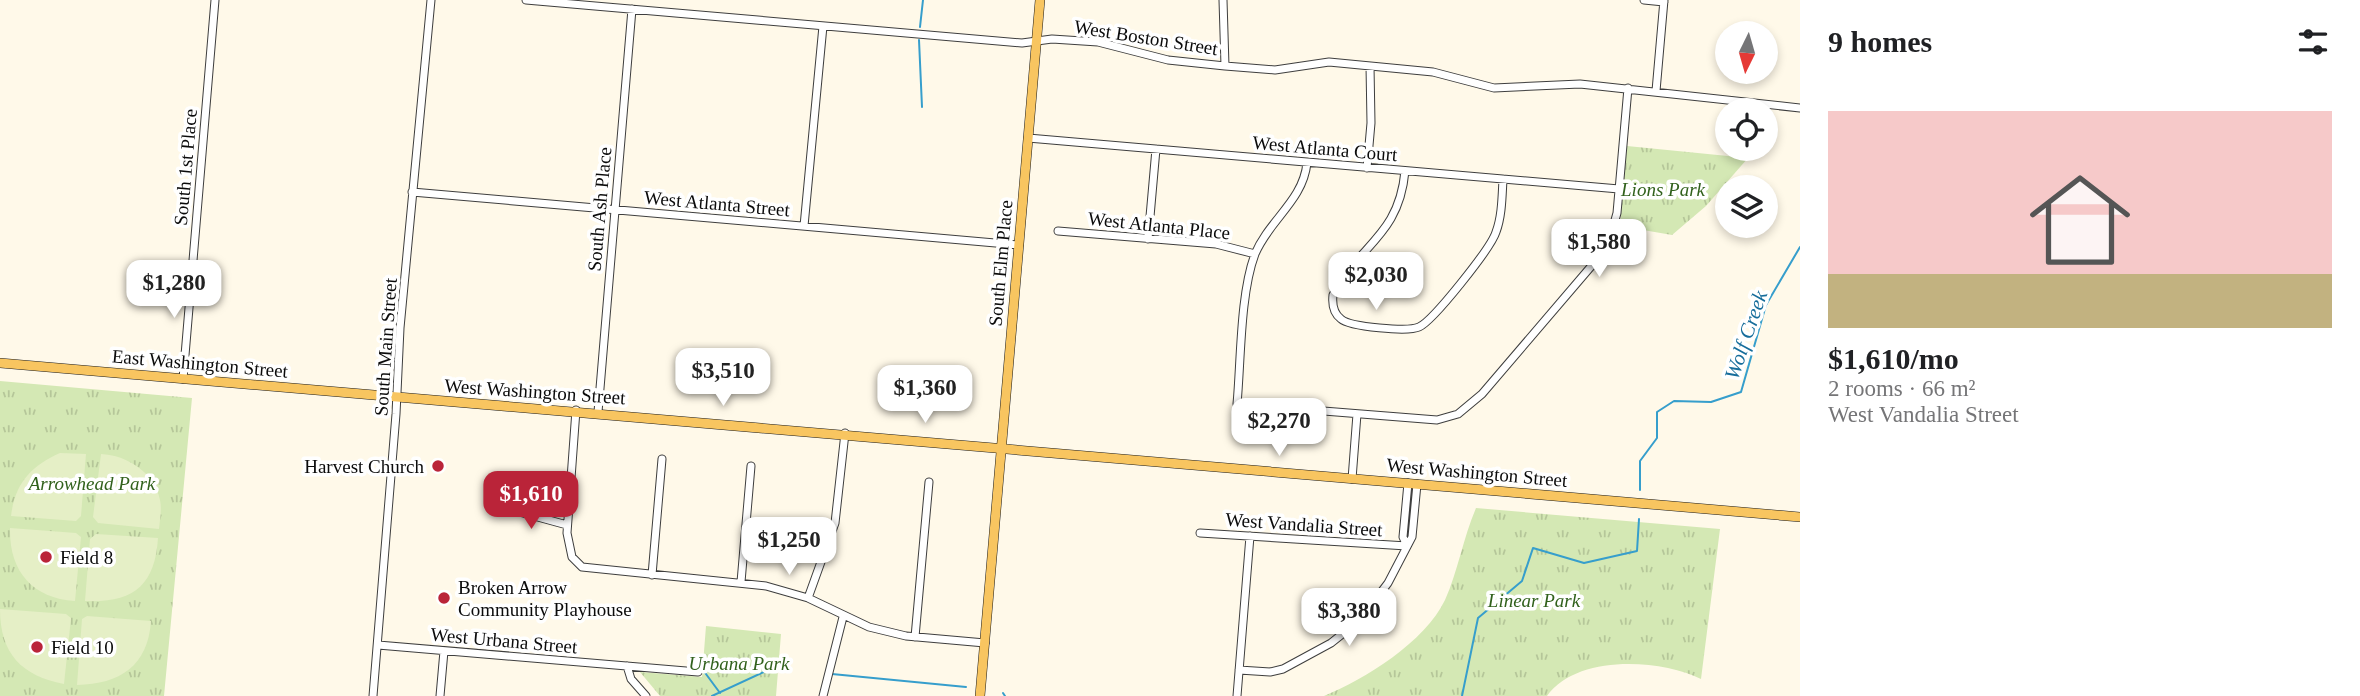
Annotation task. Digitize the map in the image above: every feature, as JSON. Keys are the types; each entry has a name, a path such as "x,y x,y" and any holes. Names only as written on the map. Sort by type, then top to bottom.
{"main road":[{"name":"South Elm Place","path":"980,696 1040,0"},
{"name":"East Washington Street","path":"0,363 397,398"},
{"name":"West Washington Street","path":"397,398 576,410 1800,517"}],"street":[{"name":"South 1st Place","path":"183,379 215,0"},
{"name":"South Main Street","path":"373,696 379,645 400,328 431,0"},
{"name":"West Boston Street","path":"526,0 1022,43 1098,42 1168,60 1225,66 1275,69 1329,62 1433,72 1494,88 1565,83 1800,108"},
{"path":"1223,0 1225,66"},
{"path":"1644,0 1664,1 1656,91"},
{"name":"South Ash Place","path":"598,412 632,9"},
{"path":"804,226 822,26"},
{"path":"1367,168 1371,123 1370,66"},
{"path":"1307,163 1297,196 1264,236 1255,254 1248,281 1237,404 1437,420 1458,414 1482,394 1601,253 1614,228 1628,88"},
{"name":"West Atlanta Court","path":"1028,138 1619,189"},
{"path":"1147,239 1156,149"},
{"path":"1405,171 1400,203 1393,218 1336,289 1332,303 1338,317 1350,324 1415,328 1427,322 1490,245 1501,214 1503,179"},
{"name":"West Atlanta Street","path":"412,192 1019,244"},
{"name":"West Atlanta Place","path":"1058,231 1216,244 1255,254"},
{"path":"576,410 566,525 569,550 575,561 588,570 741,582 780,589 808,598 843,617 915,637 985,643"},
{"path":"1352,479 1357,414"},
{"path":"808,598 835,523 845,433"},
{"path":"652,575 662,459"},
{"path":"741,582 751,466"},
{"path":"915,637 929,482"},
{"path":"1239,670 1270,672 1283,669 1347,632 1372,606 1400,562 1412,537 1413,484"},
{"path":"505,508 566,525"},
{"name":"West Vandalia Street","path":"1200,533 1406,547"},
{"path":"1237,696 1250,536"},
{"path":"823,696 843,617"},
{"name":"West Urbana Street","path":"379,645 698,672"},
{"path":"440,696 444,651"},
{"path":"627,666 631,679 646,696"}],"green space":[{"name":"Lions Park","path":"1627,146 1715,155 1715,161 1745,161 1733,175 1715,175 1715,196 1672,235 1620,226"},
{"name":"Arrowhead Park","path":"0,381 192,398 164,696 0,696"},
{"path":"60,453 86,454 81,516 76,521 11,516 16,494 26,477"},
{"path":"101,454 130,462 146,474 157,490 161,503 159,529 98,523 93,517"},
{"name":"Linear Park","path":"1476,508 1720,529 1701,679 1664,667 1620,664 1578,673 1561,682 1547,696 1324,696 1357,680 1392,657 1409,644 1436,615 1450,589"},
{"name":"Field 8","path":"10,528 76,533 81,537 75,601 47,594 26,580 14,557"},
{"path":"96,534 158,538 156,555 146,580 128,595 102,601 85,601 90,539"},
{"name":"Field 10","path":"0,609 66,614 71,618 64,684 36,675 16,660 4,639"},
{"path":"87,616 151,621 149,637 138,661 129,670 106,681 77,685 82,619"},
{"name":"Urbana Park","path":"706,626 781,634 776,696 660,696 640,672 702,677"}],"waterway":[{"path":"920,27 923,0"},
{"path":"919,40 922,107"},
{"name":"Wolf Creek","path":"1640,490 1640,461 1657,438 1657,412 1674,401 1711,402 1741,392 1766,305 1800,247"},
{"name":"Wolf Creek","path":"1462,696 1478,618 1522,581 1533,548 1584,563 1637,551 1639,519"},
{"path":"712,696 779,665"},
{"path":"699,672 703,670 720,693"},
{"path":"832,674 966,687"}],"place":[{"name":"Harvest Church","path":"438,466"},
{"name":"Field 8","path":"46,557"},
{"name":"Broken Arrow Community Playhouse","path":"444,598"},
{"name":"Field 10","path":"37,647"}]}
